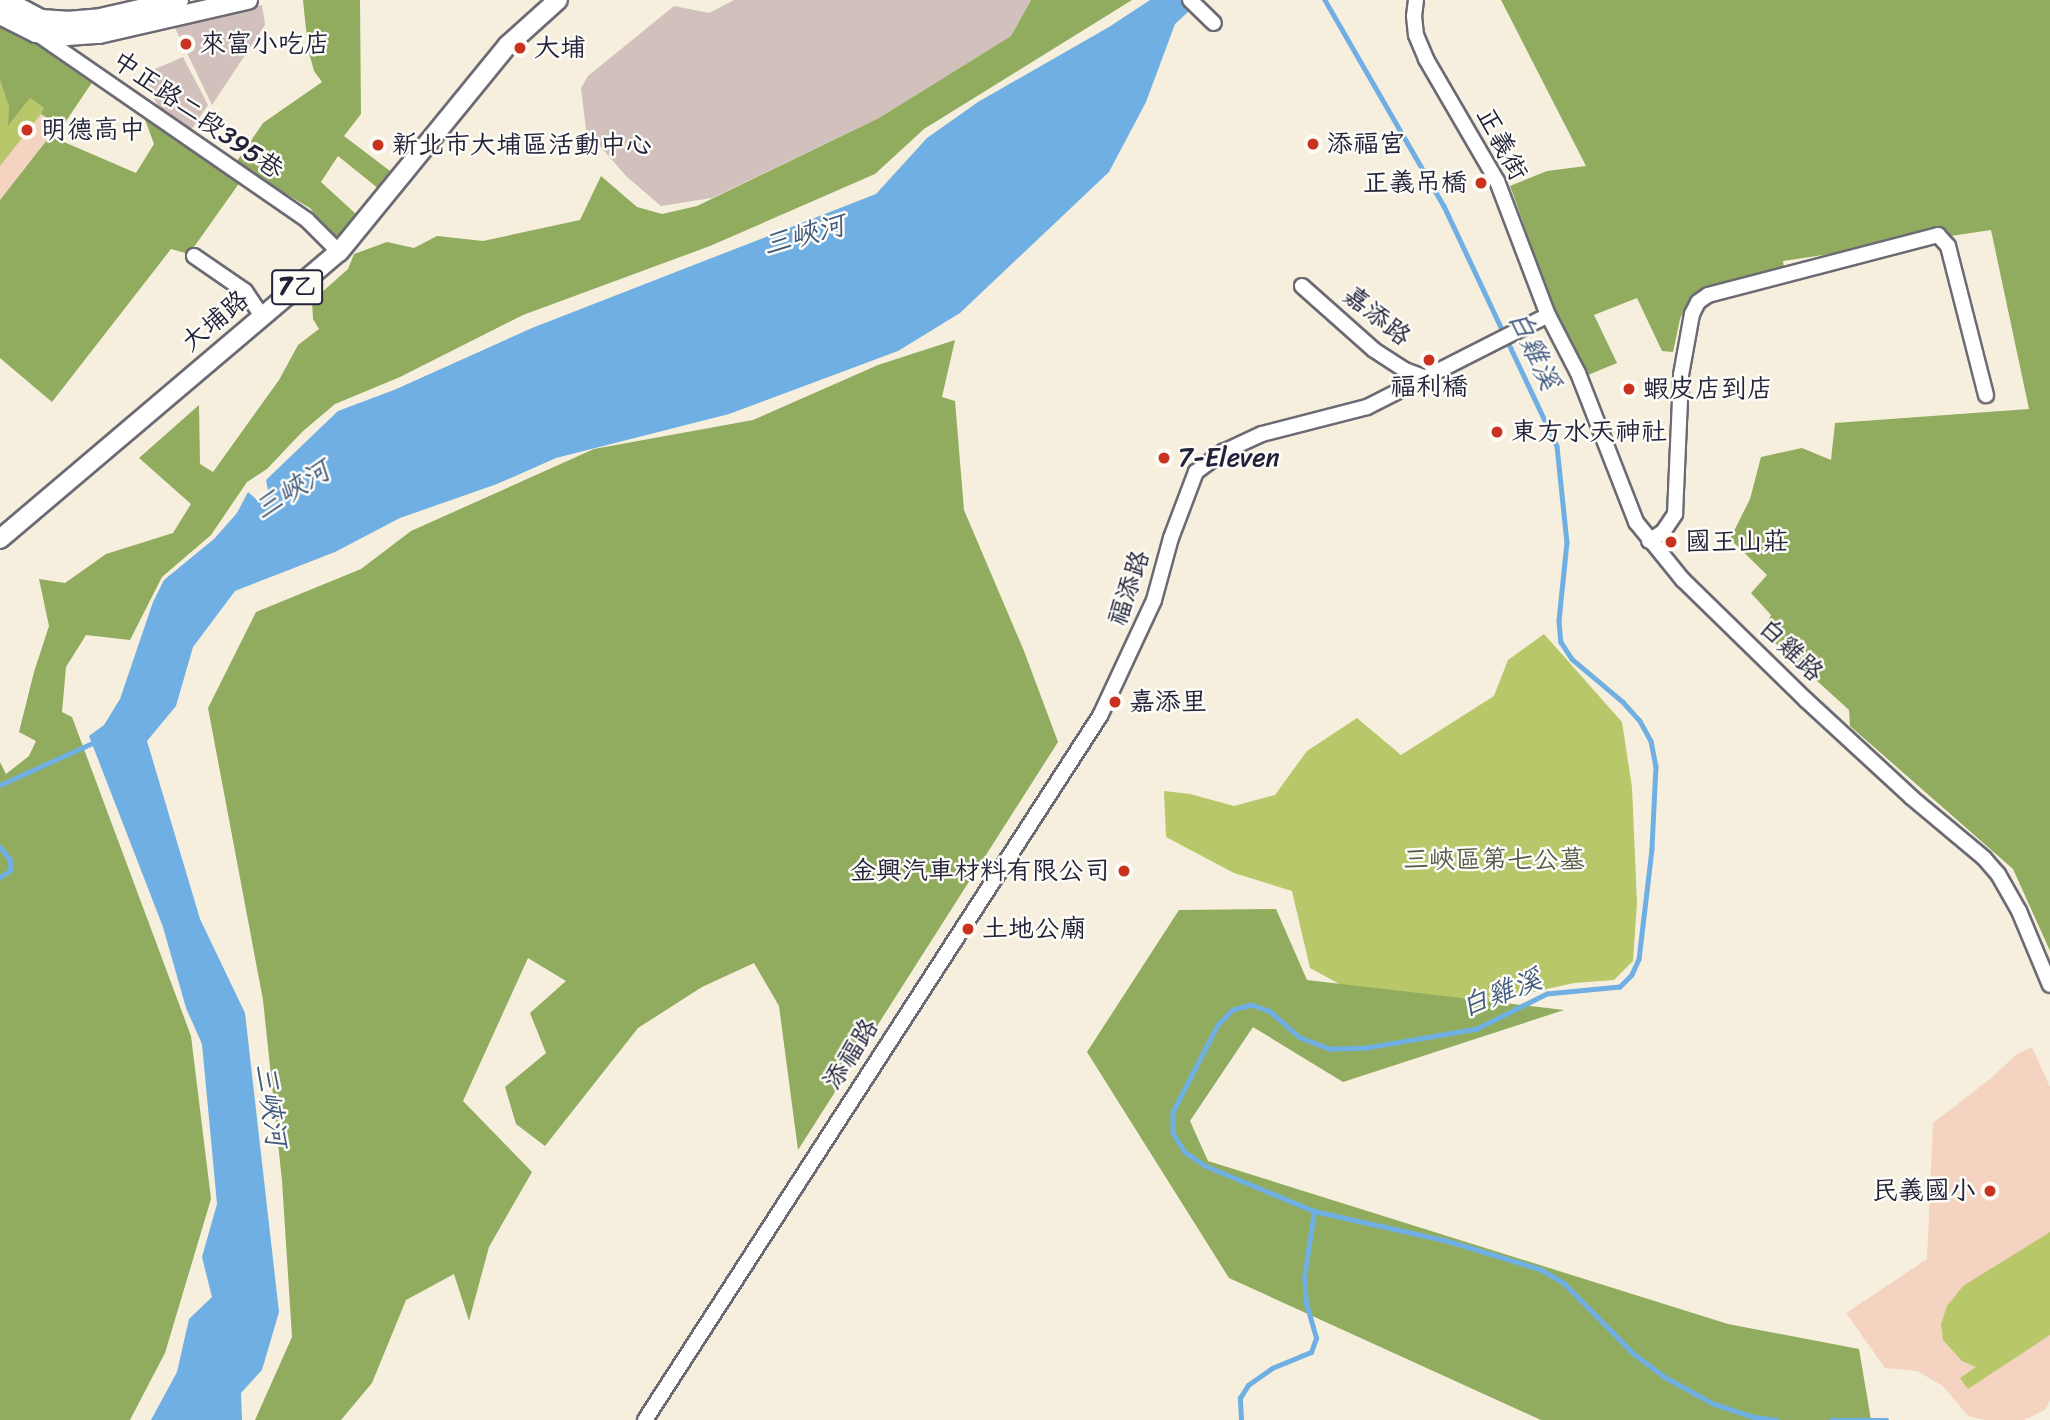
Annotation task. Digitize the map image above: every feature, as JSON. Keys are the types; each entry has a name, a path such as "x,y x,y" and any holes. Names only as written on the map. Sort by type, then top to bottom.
{"main road":[{"path":"5,0 39,26 100,18 178,0"},
{"path":"0,15 67,36 99,34 248,0"},
{"name":"大埔路","path":"0,539 338,252 508,45 558,0"}],"street":[{"path":"1190,0 1214,23"},
{"name":"正義街","path":"1416,0 1413,16 1416,35 1426,59 1496,181 1548,314"},
{"name":"中正路二段395巷","path":"39,26 307,220 338,252"},
{"path":"1648,541 1663,532 1675,514 1681,375 1687,332 1698,302 1708,295 1938,235 1948,246 1986,395"},
{"path":"194,256 245,292 262,316"},
{"name":"嘉添路","path":"1301,286 1374,350 1405,370 1426,377"},
{"path":"1426,377 1548,314"},
{"name":"白雞路","path":"1548,314 1591,405 1627,505 1648,541 1683,580 1806,700 1911,797 1984,858 1998,874 2019,911 2050,985"},
{"name":"福添路","path":"1100,716 1154,600 1171,538 1196,472 1223,452 1262,434 1367,407 1426,377"},
{"name":"添福路","path":"645,1420 1100,716"}],"shaded area":[{"path":"734,0 1031,0 1011,36 879,118 712,198 661,206 626,176 586,130 581,88 588,76 674,6 709,13"},
{"path":"262,5 265,25 212,105 175,28"},
{"name":"明德高中","path":"0,55 71,108 0,200"},
{"path":"183,57 208,105 189,133 163,115 141,75"},
{"name":"民義國小","path":"2032,1047 2050,1087 2050,1400 2045,1410 2024,1420 1985,1420 1968,1416 1943,1386 1917,1371 1885,1368 1846,1313 1927,1259 1933,1123 1990,1079 2017,1054"}],"green space":[{"path":"303,0 360,0 361,114 344,136 394,174 379,189 338,156 321,182 357,215 338,243 310,208 235,164 263,123 322,82 314,71 308,49"},
{"path":"1031,0 1132,0 924,129 875,174 710,246 523,315 400,377 335,404 302,432 267,469 247,482 211,535 162,577 130,640 86,635 66,667 62,712 72,717 191,1036 211,1199 165,1353 130,1420 0,1420 0,762 6,774 29,756 36,741 19,732 49,626 39,579 65,583 106,554 173,533 191,504 139,458 199,405 200,464 213,472 279,380 298,345 319,329 313,319 312,301 348,269 354,254 387,242 414,248 437,236 483,241 580,220 601,176 637,207 662,214 697,206 879,118 1011,36"},
{"path":"1501,0 2050,0 2050,951 2013,869 1850,726 1849,710 1763,632 1771,615 1751,593 1767,575 1730,539 1750,499 1761,457 1802,448 1831,460 1835,423 2029,409 1991,230 1783,261 1784,268 1713,285 1691,295 1680,319 1673,352 1662,351 1637,298 1594,315 1617,363 1588,375 1555,312 1510,186 1547,171 1586,166"},
{"path":"0,24 33,39 93,81 64,124 58,125 41,114 44,108 30,98 8,126 9,107 0,80"},
{"path":"0,80 9,107 9,125 30,98 45,109 0,166"},
{"path":"143,114 240,182 189,254 171,249 52,402 0,358 0,200 50,136 136,173 154,144"},
{"path":"955,340 942,397 955,401 964,510 1024,651 1058,742 798,1150 779,1006 754,963 702,987 638,1028 545,1146 516,1124 505,1087 546,1053 530,1013 566,981 528,958 463,1101 532,1172 489,1247 469,1321 454,1274 406,1300 372,1383 341,1420 255,1420 292,1337 282,1181 263,1000 208,708 256,612 361,569 411,531 594,449 753,420 878,365"},
{"name":"三峽區第七公墓","path":"1544,634 1622,722 1632,787 1637,903 1633,961 1614,980 1574,983 1487,1002 1372,1002 1310,968 1292,891 1234,873 1166,837 1164,791 1190,794 1234,806 1275,795 1307,751 1357,718 1401,755 1494,696 1508,660"},
{"path":"1276,909 1307,980 1564,1010 1343,1082 1253,1027 1190,1121 1208,1161 1728,1324 1859,1349 1871,1420 1541,1420 1229,1278 1087,1052 1179,910"},
{"path":"2050,1232 2050,1335 1968,1389 1960,1378 1976,1367 1962,1361 1943,1340 1941,1324 1947,1306 1963,1286"}],"water":[{"name":"三峽河","path":"1150,0 1201,0 1175,24 1146,102 1109,172 960,313 898,351 729,414 556,458 497,484 400,518 335,552 235,591 193,647 176,706 147,741 200,919 245,1013 279,1312 262,1370 241,1393 242,1420 151,1420 177,1372 189,1319 212,1297 202,1257 217,1204 202,1044 186,1008 163,927 89,736 104,725 120,699 153,602 164,580 214,539 237,513 248,492 257,500 266,499 269,495 266,480 338,411 394,390 532,328 876,194 927,138 978,102 1109,27"}],"waterway":[{"name":"白雞溪","path":"1325,0 1444,206 1557,446 1567,542 1559,621 1561,642 1572,659 1623,702 1640,721 1651,741 1656,766 1652,849 1639,959 1632,975 1620,987 1547,994 1477,1029 1367,1048 1329,1049 1300,1038 1270,1012 1252,1005 1233,1010 1218,1025 1173,1112 1173,1133 1185,1152 1206,1166 1314,1211 1448,1241 1540,1269 1564,1283 1633,1353 1663,1376 1714,1404 1754,1417 1777,1420"},
{"path":"0,785 95,742"},
{"path":"0,847 10,859 11,870 0,878"},
{"path":"1241,1420 1240,1398 1248,1385 1272,1368 1311,1352 1316,1338 1306,1304 1304,1278 1314,1211"},
{"name":"白雞溪","path":"1831,1420 1887,1420"}],"place":[{"name":"來富小吃店","path":"186,44"},
{"name":"大埔","path":"520,48"},
{"name":"明德高中","path":"27,130"},
{"name":"添福宮","path":"1313,144"},
{"name":"新北市大埔區活動中心","path":"378,145"},
{"name":"正義吊橋","path":"1481,183"},
{"name":"福利橋","path":"1429,360"},
{"name":"蝦皮店到店","path":"1629,389"},
{"name":"東方水天神社","path":"1497,432"},
{"name":"7-Eleven","path":"1164,458"},
{"name":"國王山莊","path":"1671,542"},
{"name":"嘉添里","path":"1115,702"},
{"name":"金興汽車材料有限公司","path":"1124,871"},
{"name":"土地公廟","path":"968,929"},
{"name":"民義國小","path":"1990,1191"}]}
